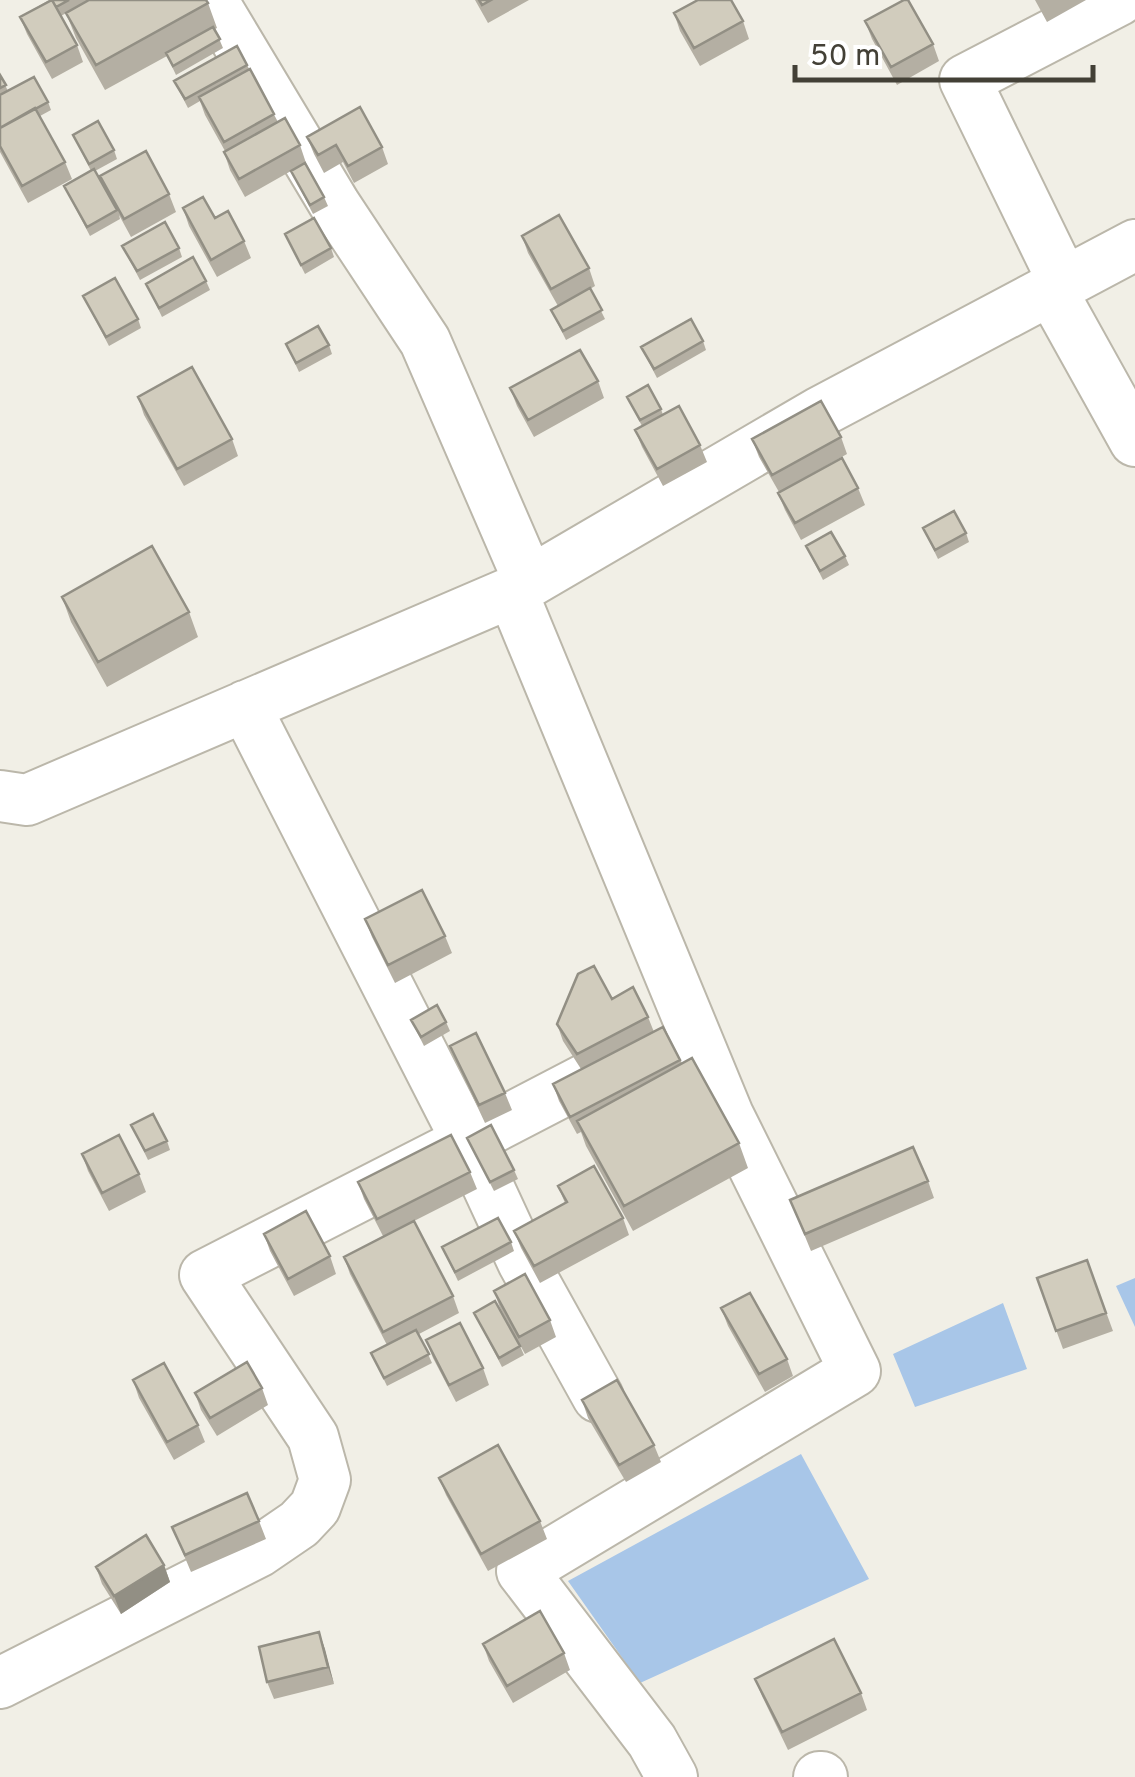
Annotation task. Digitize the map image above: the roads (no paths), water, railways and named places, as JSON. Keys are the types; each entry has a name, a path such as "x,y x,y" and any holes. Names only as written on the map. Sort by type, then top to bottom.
{"street":[{"path":"212,0 334,205 425,341 728,1116 855,1372 522,1570 652,1741 672,1777"},
{"path":"1119,0 964,80 1057,286 1135,441"},
{"path":"0,796 27,800 520,586 820,412 1135,245"},
{"path":"245,706 467,1142 523,1262 598,1397"},
{"path":"0,1683 258,1552 300,1524 315,1506 325,1480 313,1437 205,1275 691,1025"}],"water":[{"path":"1135,1278 1135,1327 1116,1286"},
{"path":"1003,1303 1027,1369 915,1407 893,1354"},
{"path":"801,1454 869,1579 640,1683 568,1581"}]}
